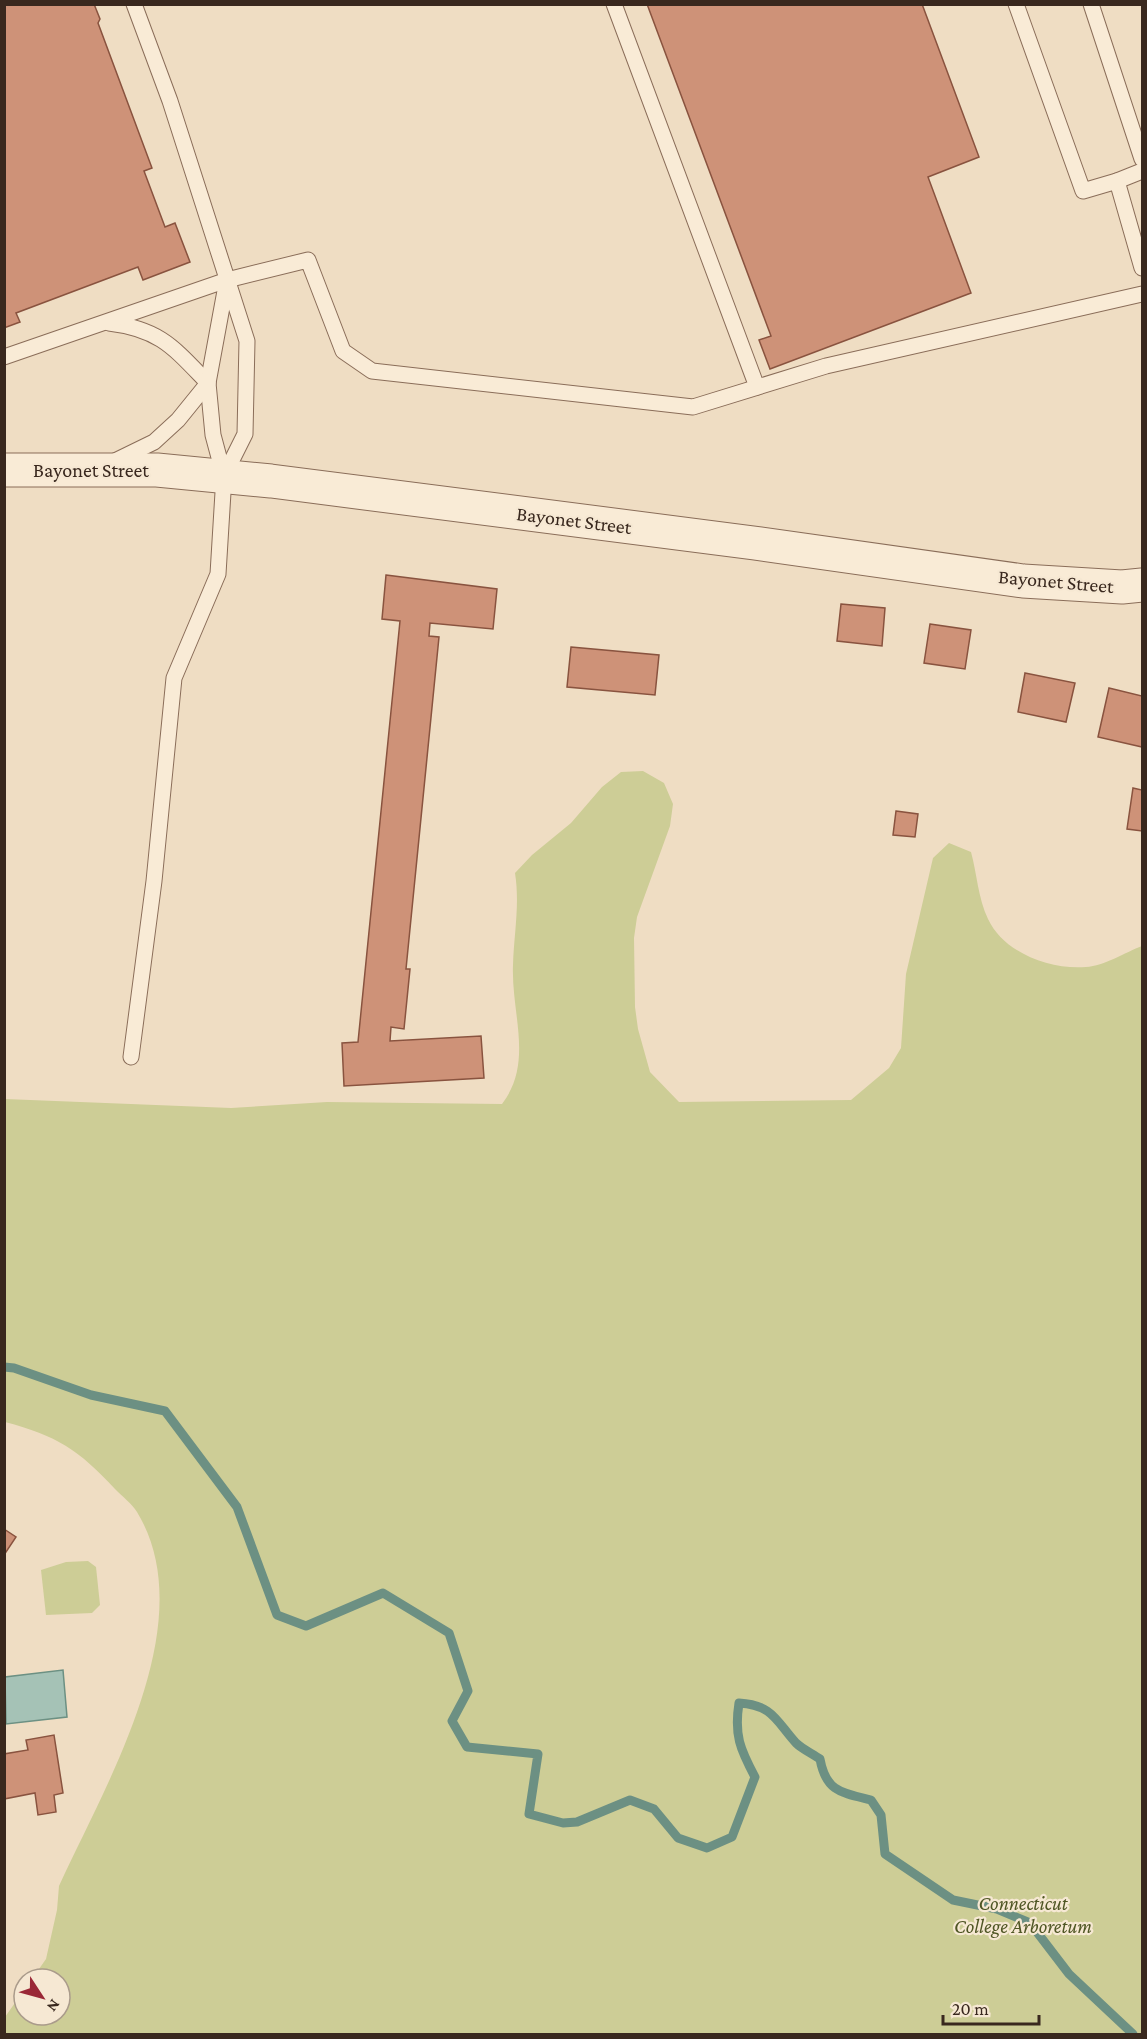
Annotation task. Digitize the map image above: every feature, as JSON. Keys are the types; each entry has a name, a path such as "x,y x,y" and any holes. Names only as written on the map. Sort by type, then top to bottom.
{"street":[{"name":"Bayonet Street","path":"4,470 157,470 224,476 754,543 1023,581 1122,587 1143,585"}],"lane":[{"path":"134,4 170,101 247,341 245,434 224,476"},
{"path":"614,4 757,387"},
{"path":"1016,4 1083,191 1143,171"},
{"path":"1091,4 1143,159"},
{"path":"1117,181 1143,268"},
{"path":"4,357 227,280 308,260 343,351 372,370 693,407 826,366 1143,294"},
{"path":"131,1057 154,881 174,678 218,574 224,476 213,435 208,383 227,280"},
{"path":"103,322 151,332 173,347 208,383"},
{"path":"98,470 154,442 178,420 208,383"}],"green space":[{"name":"Connecticut College Arboretum","path":"643,771 664,783 673,804 670,826 637,917 634,938 635,1007 638,1029 650,1072 679,1102 851,1100 889,1068 901,1048 906,974 933,858 949,843 971,852 982,903 995,931 1017,950 1030,957 1058,966 1086,967 1142,946 1142,2034 5,2034 5,2017 12,2007 12,2027 72,2027 72,1967 40,1967 46,1959 57,1910 59,1886 122,1752 140,1702 154,1652 160,1603 155,1556 137,1512 132,1506 90,1464 66,1446 39,1433 5,1422 5,1099 231,1108 327,1102 502,1104 512,1088 519,1054 513,983 517,908 515,873 532,855 571,823 602,787 621,772"},
{"path":"88,1561 96,1567 100,1605 92,1613 46,1615 41,1570 66,1562"}],"shaded area":[{"path":"63,1670 67,1717 6,1724 5,1677"}],"building":[{"path":"4,4 94,4 100,19 98,23 152,168 144,171 165,227 175,223 190,262 143,280 138,267 16,313 20,322 4,328"},
{"path":"647,4 922,4 979,157 928,177 971,293 770,369 759,340 771,336"},
{"path":"386,575 497,589 493,629 430,623 429,636 439,637 406,969 410,969 404,1029 391,1027 390,1041 481,1036 484,1078 344,1086 342,1043 358,1042 400,621 382,619"},
{"path":"841,604 885,608 882,646 837,641"},
{"path":"930,624 971,630 965,669 924,663"},
{"path":"571,647 659,655 655,695 567,687"},
{"path":"1025,673 1075,683 1066,722 1018,712"},
{"path":"1109,688 1142,696 1142,747 1098,737"},
{"path":"1133,788 1142,790 1142,831 1127,829"},
{"path":"896,811 918,814 915,837 893,835"},
{"path":"4,1529 16,1537 4,1555"},
{"path":"54,1735 63,1793 54,1795 56,1812 38,1815 35,1793 4,1799 4,1754 28,1750 26,1740"}],"waterway":[{"path":"4,1367 14,1368 91,1395 165,1411 237,1507 277,1615 306,1626 383,1593 449,1633 468,1691 452,1721 467,1747 538,1754 529,1814 563,1823 577,1822 630,1800 654,1809 678,1838 707,1848 732,1837 755,1777 739,1742 737,1724 739,1703 759,1707 773,1715 798,1745 820,1759 826,1778 831,1785 844,1793 871,1800 881,1815 885,1854 953,1900 997,1909 1030,1923 1069,1974 1133,2034"}]}
